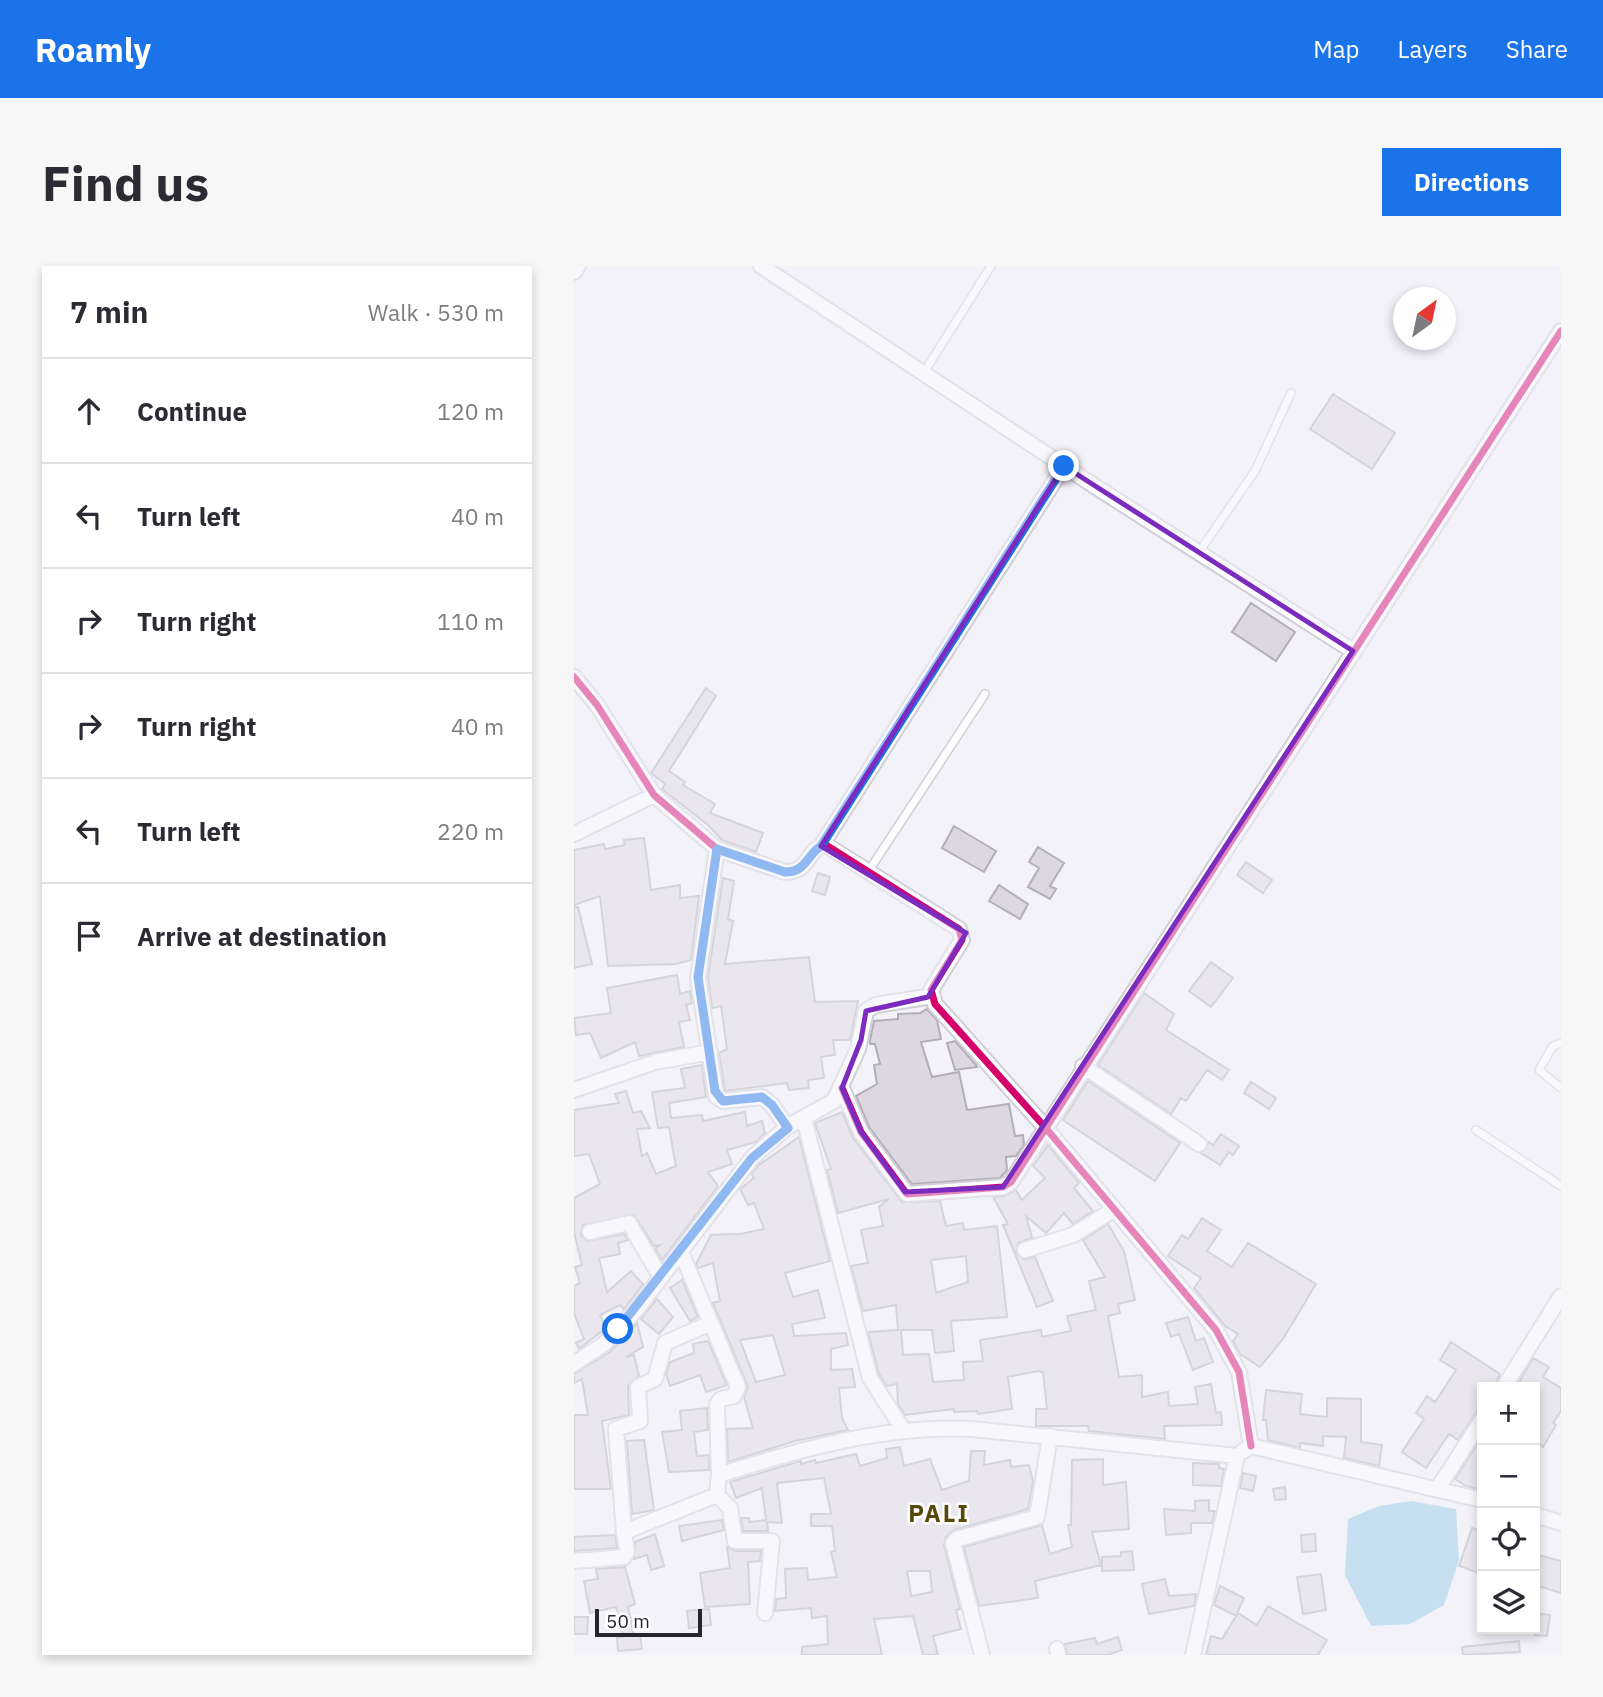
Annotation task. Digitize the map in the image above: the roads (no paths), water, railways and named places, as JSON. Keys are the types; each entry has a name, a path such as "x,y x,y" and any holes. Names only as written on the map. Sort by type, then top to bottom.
{"street":[{"path":"574,272 578,266"},
{"path":"761,266 923,375 1353,651"},
{"path":"842,1088 861,1132 907,1194 1007,1185 1561,331"},
{"path":"574,677 597,705 654,794 717,849 785,872 794,872 805,866 821,846 1064,466"},
{"path":"574,834 654,794"},
{"path":"821,846 831,848 962,932 962,940 936,981 932,996 935,1004 1044,1126 1226,1346 1239,1372 1251,1446"},
{"path":"717,849 698,960 698,977 719,1099 762,1097 772,1105 788,1128"},
{"path":"574,1362 618,1329 661,1278 752,1158 788,1128 834,1101 862,1040 863,1018 870,1007 932,996"},
{"path":"574,1090 655,1062 710,1052"},
{"path":"1083,1066 1199,1144"},
{"path":"804,1119 870,1378 904,1432"},
{"path":"1026,1250 1073,1235 1113,1210"},
{"path":"590,1232 629,1223 661,1278"},
{"path":"681,1252 738,1387 734,1396 721,1399 717,1404 717,1495"},
{"path":"1507,1382 1561,1296"},
{"path":"574,1561 624,1557 627,1552 617,1429 640,1421 638,1387 655,1379 665,1343 711,1323"},
{"path":"574,1349 574,1362"},
{"path":"719,1475 793,1451 935,1427 1237,1456 1251,1446 1477,1499"},
{"path":"1438,1488 1477,1428"},
{"path":"982,1655 953,1543 957,1539 1037,1517 1050,1436"},
{"path":"1193,1655 1237,1456"},
{"path":"625,1532 717,1495"},
{"path":"717,1495 730,1508 735,1541 772,1541 765,1613"},
{"path":"1540,1517 1561,1523"}],"lane":[{"path":"923,375 991,266"},
{"path":"1199,552 1255,471 1291,393"},
{"path":"867,872 985,694"},
{"path":"1561,1043 1553,1045 1539,1070 1561,1088"},
{"path":"1476,1130 1561,1186"}],"water":[{"path":"1411,1501 1456,1509 1459,1560 1444,1605 1410,1624 1371,1626 1345,1575 1348,1519 1379,1506"}],"district":[{"name":"PALI","path":"939,1514"}]}
